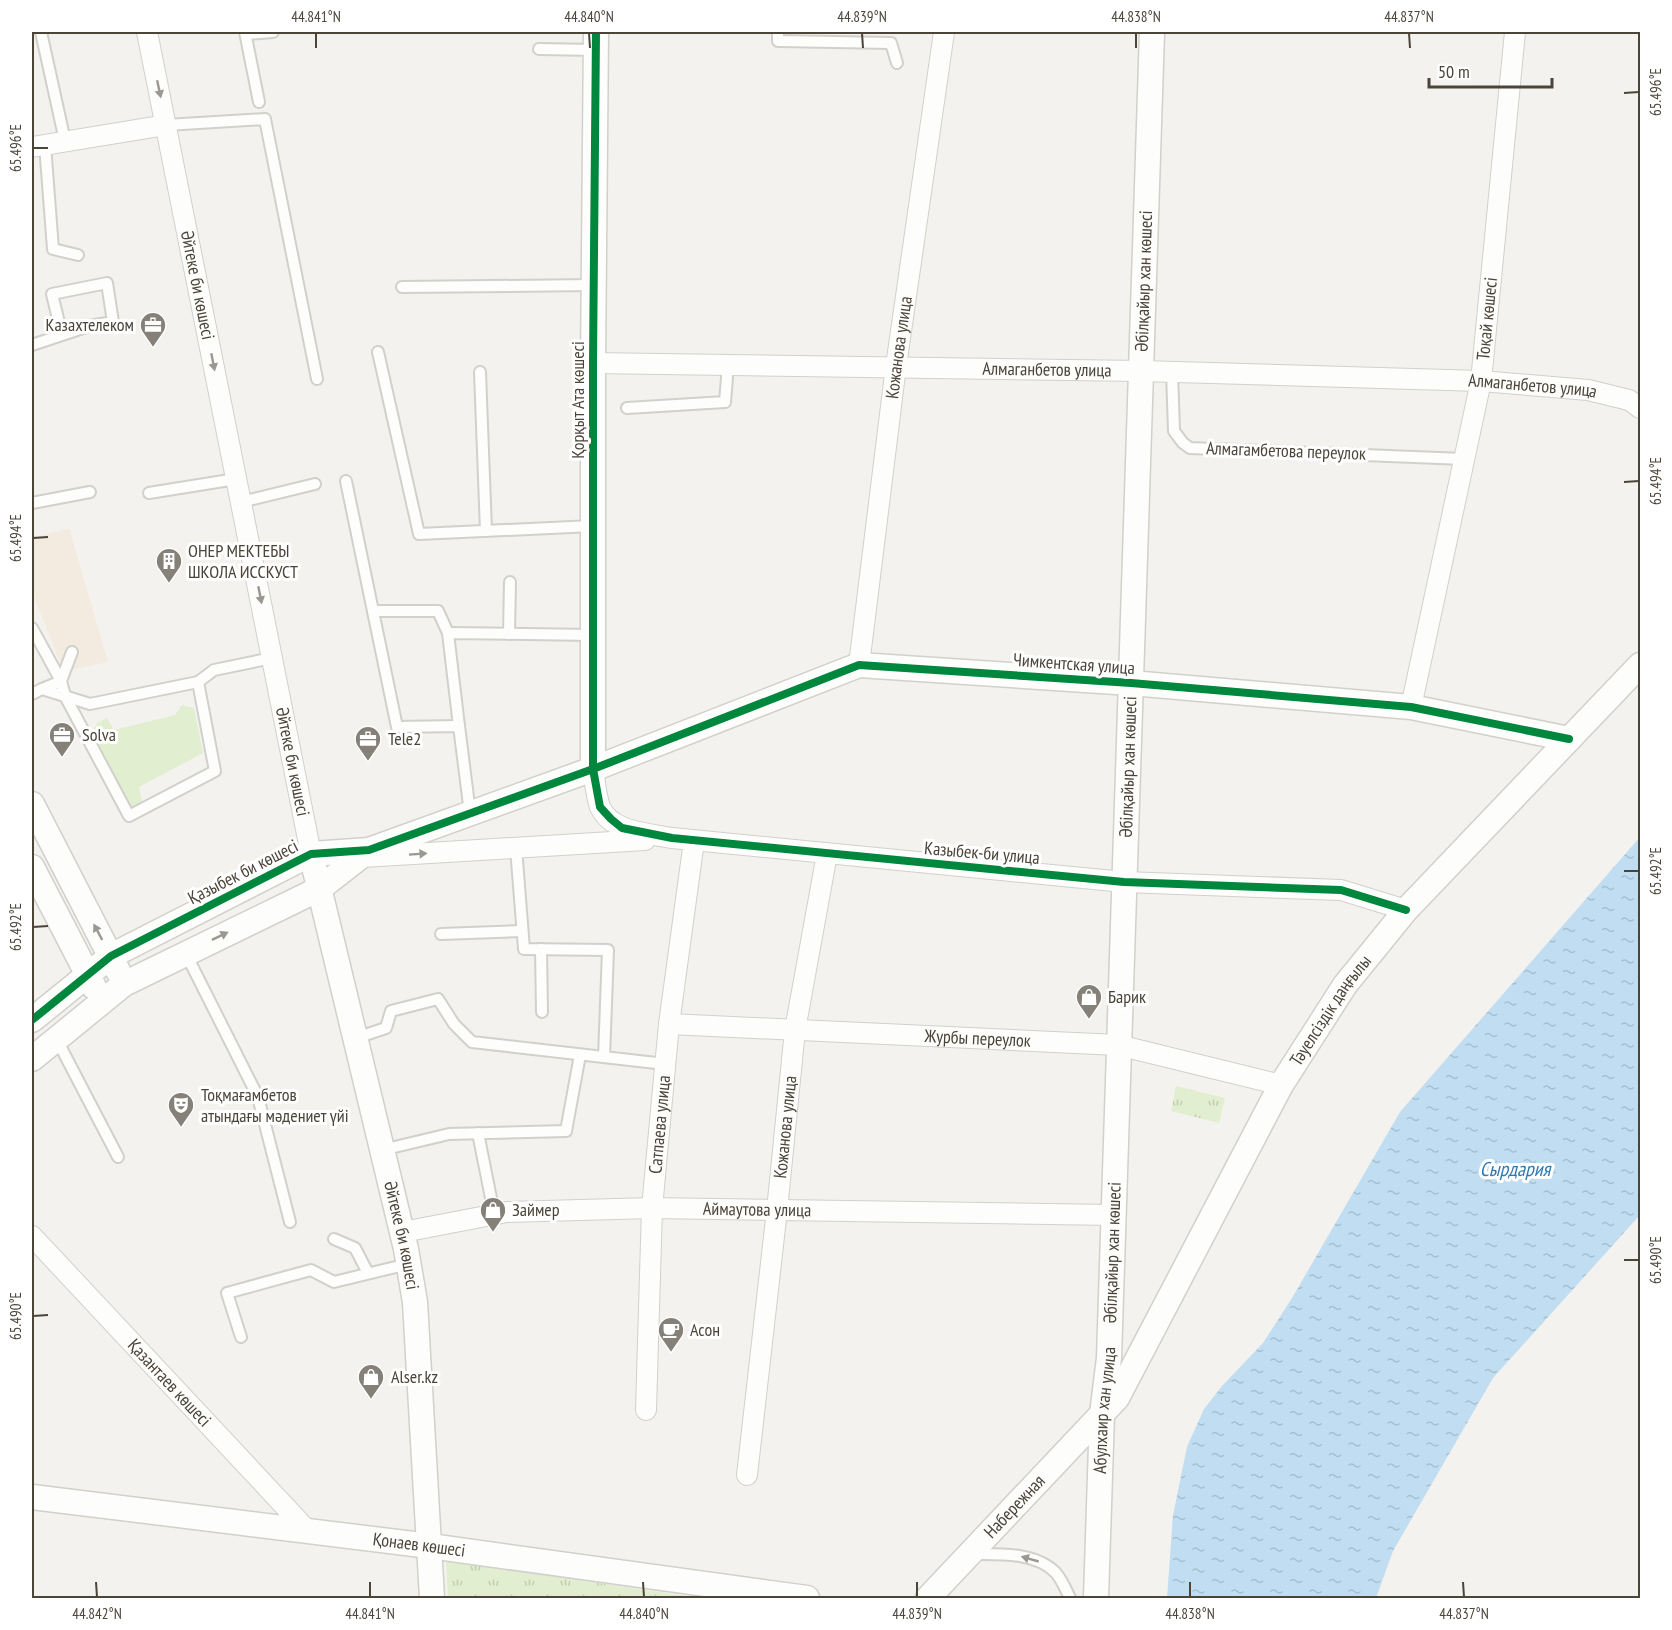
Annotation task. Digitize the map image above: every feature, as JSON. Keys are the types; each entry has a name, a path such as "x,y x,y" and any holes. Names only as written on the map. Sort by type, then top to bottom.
{"street":[{"name":"Әйтеке би көшесі","path":"147,32 311,854 409,1264 415,1302 432,1599"},
{"name":"Кожанова улица","path":"859,666 896,366 944,32"},
{"name":"Әбілқайыр хан көшесі","path":"1109,1358 1152,32"},
{"name":"Тоқай көшесі","path":"1411,707 1480,381 1515,32"},
{"name":"Қорқыт Ата көшесі","path":"593,769 596,41"},
{"path":"38,146 166,125"},
{"name":"Алмаганбетов улица","path":"593,363 896,366 1480,381 1587,390 1629,400 1641,408"},
{"name":"Тәуелсіздік даңғылы","path":"1110,1406 1281,1085 1345,985 1406,910 1641,665"},
{"name":"Чимкентская улица","path":"593,769 859,666 1131,683 1411,707 1569,739"},
{"name":"Қазыбек би көшесі","path":"32,1059 124,984 319,889 364,854 593,769"},
{"name":"Казыбек-би улица","path":"593,769 600,807 611,819 622,828 672,838 1125,882 1341,890 1406,910"},
{"path":"32,804 124,984"},
{"path":"364,854 516,848 672,838"},
{"name":"Сатпаева улица","path":"646,1410 652,1208 669,1024 694,841"},
{"name":"Қазыбек би көшесі","path":"32,1020 87,973 111,956 311,854 364,854"},
{"name":"Кожанова улица","path":"747,1475 795,1030 826,854"},
{"path":"32,867 101,1001"},
{"name":"Журбы переулок","path":"669,1024 1118,1045 1281,1085"},
{"name":"Аймаутова улица","path":"403,1232 507,1212 652,1208 1113,1215"},
{"name":"Қазантаев көшесі","path":"32,1236 307,1530"},
{"name":"Абулхаир хан улица","path":"1109,1358 1113,1599"},
{"name":"Абулхаир хан улица","path":"1096,1599 1110,1406"},
{"name":"Набережная","path":"928,1599 1110,1406"},
{"name":"Қонаев көшесі","path":"32,1497 430,1546 807,1599"}],"lane":[{"path":"41,32 65,141"},
{"path":"259,102 245,33 273,32"},
{"path":"778,32 778,41 891,43 897,63"},
{"path":"539,49 596,41"},
{"path":"166,125 265,119 317,379"},
{"path":"38,146 53,249 78,255"},
{"path":"32,345 62,335 89,326 113,322 107,283 52,294 62,335"},
{"path":"402,287 594,285"},
{"path":"378,352 419,534 593,526"},
{"path":"627,408 725,402 728,365"},
{"path":"480,372 486,531"},
{"name":"Алмагамбетова переулок","path":"1172,372 1174,431 1183,443 1190,447 1464,459"},
{"path":"149,493 237,479"},
{"path":"346,481 398,727 459,726"},
{"path":"241,502 315,484"},
{"path":"32,503 90,492"},
{"path":"509,634 510,582"},
{"path":"373,611 438,610 448,633 470,813"},
{"path":"32,628 61,681 65,696 129,816 215,771 198,682"},
{"path":"448,633 593,634"},
{"path":"37,692 61,681 72,652"},
{"path":"37,692 65,696 90,704 198,682 214,670 272,658"},
{"path":"516,848 524,949 608,950 604,1057"},
{"path":"441,934 522,931"},
{"path":"541,949 542,1012"},
{"path":"186,954 258,1097 290,1222"},
{"path":"355,1038 386,1028 391,1011 438,999 453,1024 472,1042 665,1064"},
{"path":"56,1038 118,1157"},
{"path":"382,1150 449,1134 566,1131 580,1055"},
{"path":"478,1134 491,1198"},
{"path":"334,1239 355,1248 368,1274"},
{"path":"241,1337 227,1293 311,1270 334,1282 409,1264"},
{"path":"970,1554 1018,1556 1040,1562 1055,1573 1070,1599"}],"shaded area":[{"path":"69,528 108,662 71,670 60,662 32,592 32,538"}],"green space":[{"path":"182,705 194,708 203,753 139,787 142,801 131,807 91,734 97,723 107,718 114,730 175,715"},
{"path":"1176,1086 1225,1098 1219,1123 1171,1111"},
{"path":"446,1561 701,1598 448,1598"}],"water":[{"name":"Сырдария","path":"1640,837 1640,1215 1493,1378 1393,1551 1376,1598 1167,1598 1173,1515 1187,1447 1204,1409 1222,1386 1263,1343 1292,1298 1400,1112"}],"cycle path":[{"path":"596,32 593,769 600,807 611,819 622,828 672,838 1124,882 1341,890 1406,910"},
{"path":"32,1020 111,956 311,854 369,850 593,769 859,665 1131,683 1411,707 1569,739"}],"place":[{"name":"Казахтелеком","path":"153,348"},
{"name":"ОНЕР МЕКТЕБЫ ШКОЛА ИССКУСТ","path":"169,584"},
{"name":"Solva","path":"62,758"},
{"name":"Tele2","path":"368,762"},
{"name":"Барик","path":"1089,1020"},
{"name":"Тоқмағамбетов атындағы мәдениет үйі","path":"181,1128"},
{"name":"Займер","path":"493,1233"},
{"name":"Асон","path":"671,1353"},
{"name":"Alser.kz","path":"371,1400"}]}
